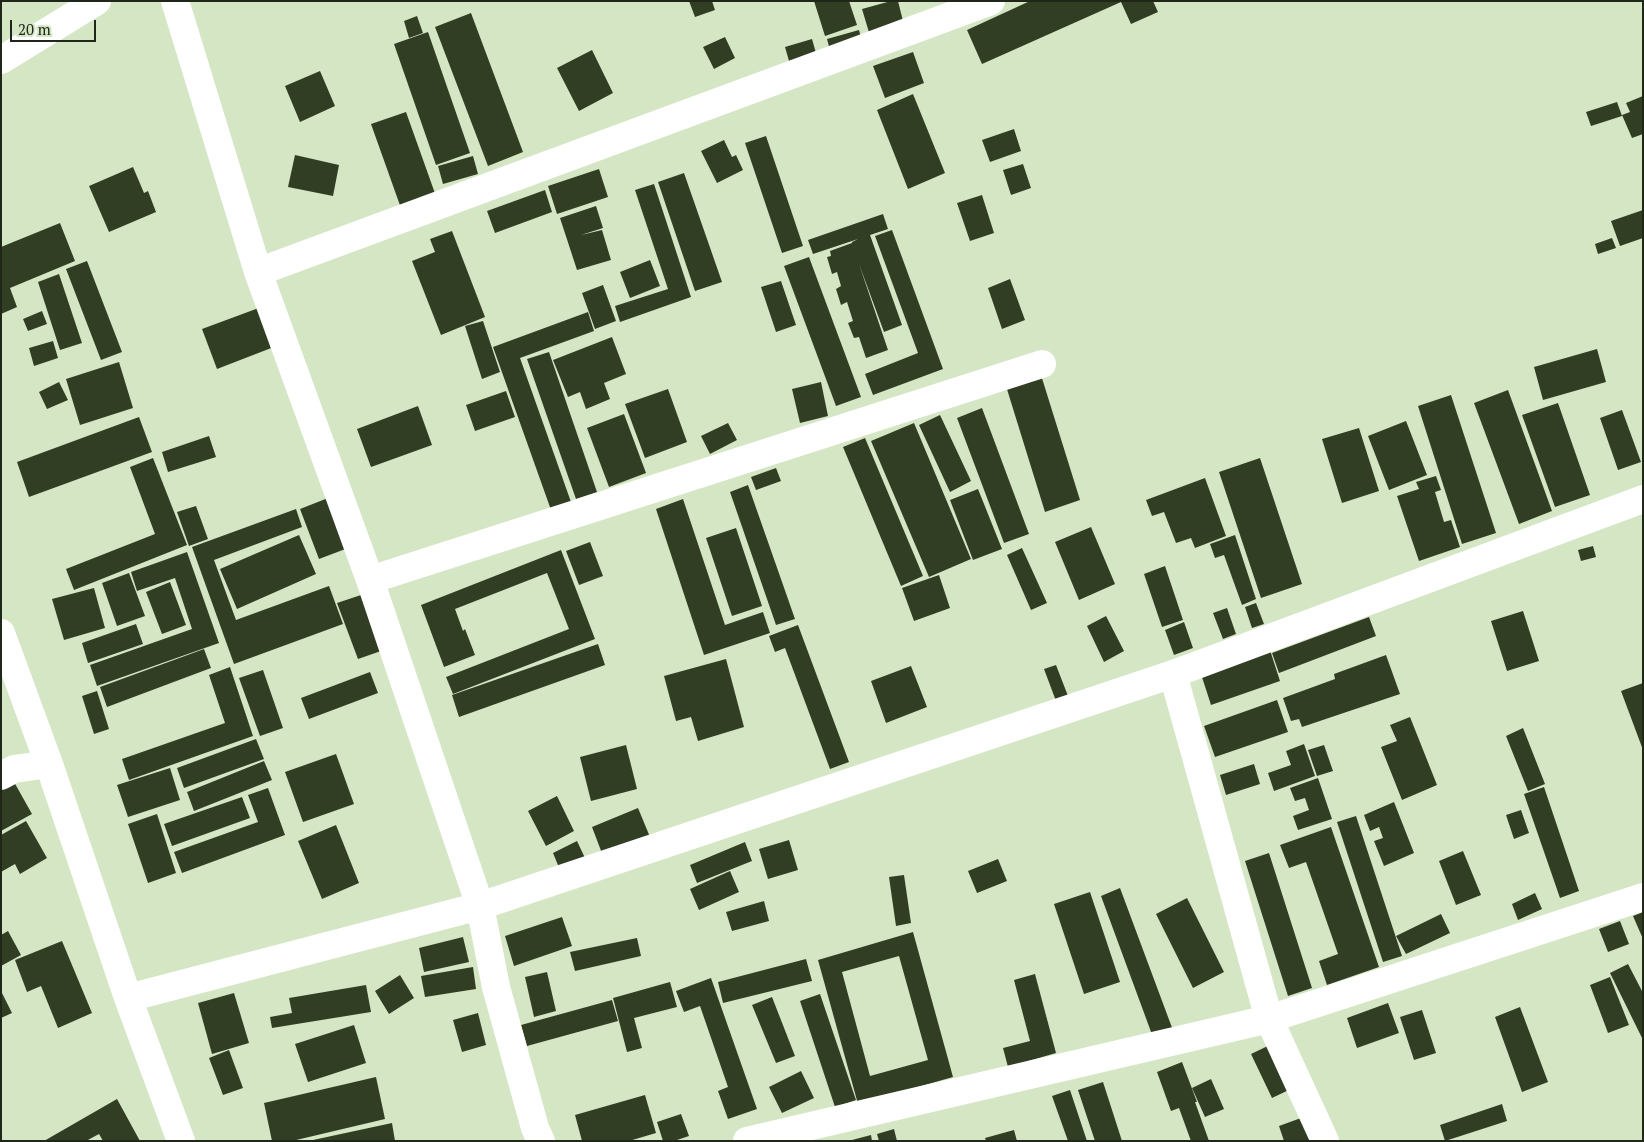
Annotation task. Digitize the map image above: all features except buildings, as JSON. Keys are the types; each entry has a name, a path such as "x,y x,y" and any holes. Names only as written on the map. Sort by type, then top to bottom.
{"street":[{"path":"1,60 97,1"},
{"path":"175,1 258,272 370,580 480,906 496,987 535,1128 541,1141"},
{"path":"258,272 991,1"},
{"path":"370,580 1042,364"},
{"path":"128,998 480,906 1173,674 1643,499"},
{"path":"1,633 49,764 128,998 181,1141"},
{"path":"1173,674 1269,1019 1325,1141"},
{"path":"1,776 14,769 49,764"},
{"path":"747,1141 1269,1019 1643,897"}]}
